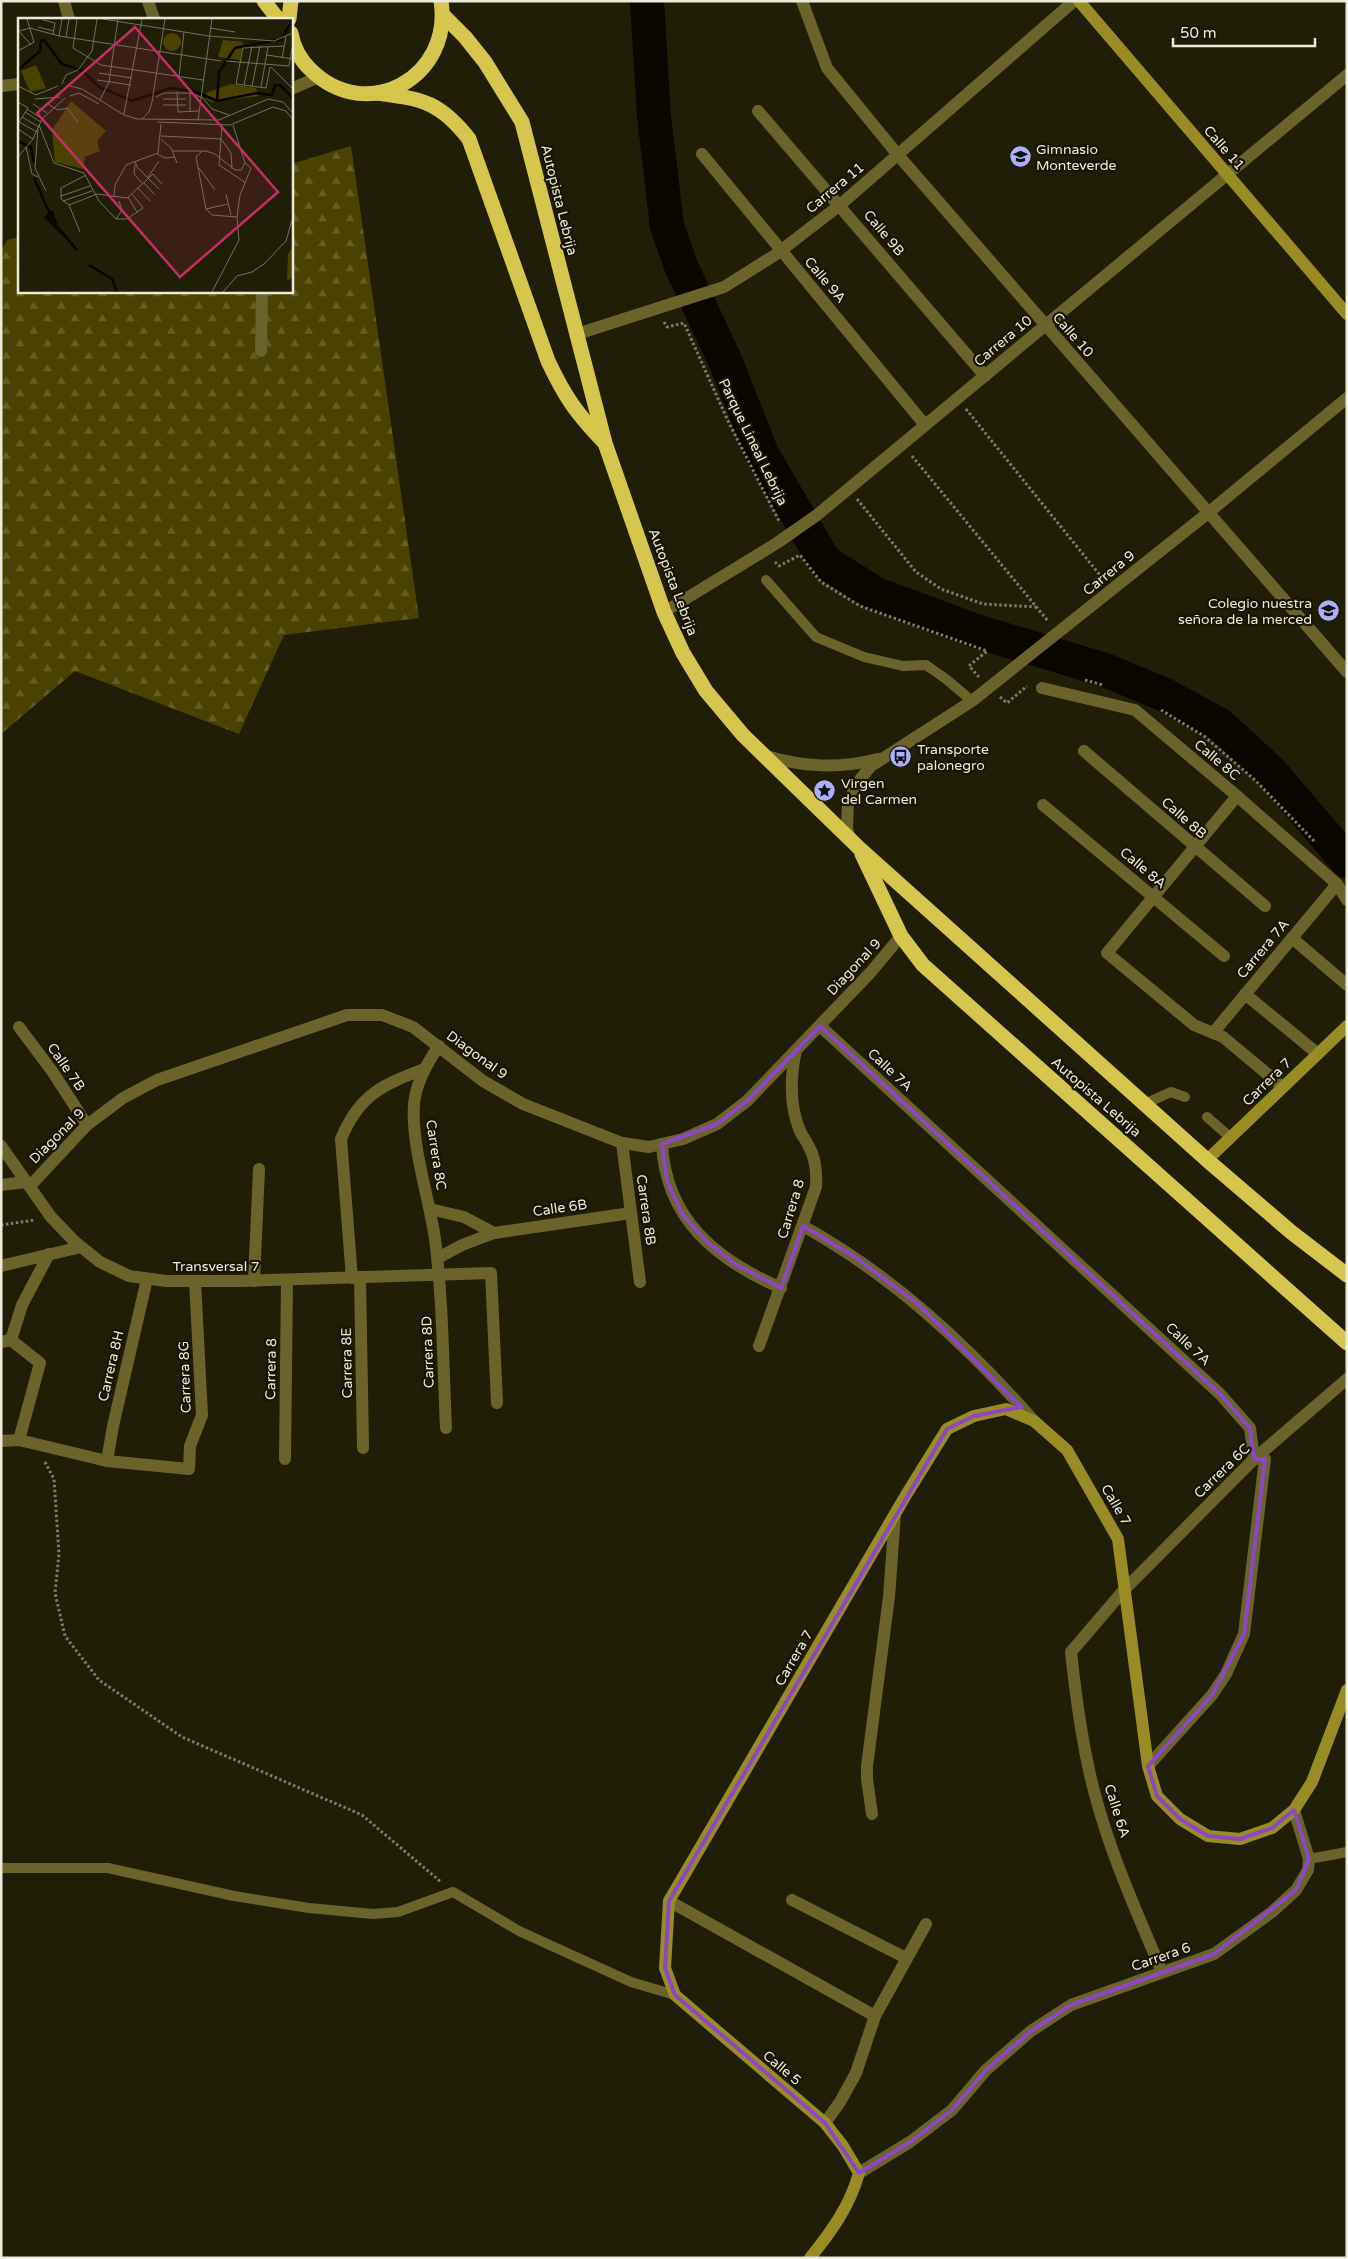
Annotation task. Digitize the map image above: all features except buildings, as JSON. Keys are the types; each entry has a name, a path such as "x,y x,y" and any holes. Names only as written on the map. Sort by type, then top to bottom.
{"highway":[{"path":"264,1 277,18"},
{"path":"289,18 291,1"},
{"path":"292,38 307,66 318,77 346,91 362,94 378,93 399,87 417,75 432,58 441,38 442,9"},
{"name":"Autopista Lebrija","path":"442,9 485,62 522,122 605,443 664,612 683,653 706,691 743,735 854,843 1207,1160 1291,1232 1347,1275"},
{"name":"Autopista Lebrija","path":"378,93 416,98 442,111 469,139 548,361 564,395 578,415 605,443"},
{"name":"Autopista Lebrija","path":"854,843 901,936 923,965 1347,1343"}],"street":[{"path":"64,1 69,18"},
{"path":"148,1 154,18"},
{"name":"Calle 10","path":"802,1 827,68 898,155 1347,672"},
{"name":"Carrera 11","path":"577,334 724,288 781,251 840,205 1074,1"},
{"name":"Calle 11","path":"1079,1 1347,314"},
{"name":"Carrera 10","path":"664,612 772,546 817,515 1347,75"},
{"path":"292,88 318,77"},
{"path":"2,85 18,84"},
{"name":"Calle 9B","path":"758,111 985,376"},
{"name":"Calle 9A","path":"702,154 926,425"},
{"path":"261,351 262,292"},
{"name":"Carrera 9","path":"854,843 847,815 852,793 863,774 880,759 972,701 994,684 1113,590 1347,398"},
{"name":"Calle 8C","path":"1042,688 1135,710 1337,884 1347,900"},
{"name":"Calle 8B","path":"1084,751 1265,906"},
{"name":"Carrera 9","path":"766,756 789,763 827,766 858,764 880,759"},
{"path":"1237,796 1107,953 1194,1026 1223,1037 1283,1088"},
{"name":"Calle 8A","path":"1043,805 1224,956"},
{"name":"Carrera 7A","path":"1212,1033 1337,884"},
{"name":"Diagonal 9","path":"28,1184 86,1125 124,1098 157,1080 348,1016 382,1015 414,1027 483,1081 523,1104 622,1142 650,1147 683,1139 717,1124 747,1101 870,974 901,936"},
{"path":"1292,938 1347,985"},
{"path":"1245,994 1318,1054"},
{"name":"Calle 7A","path":"820,1026 1220,1394 1250,1428 1254,1459 1265,1459 1244,1634 1226,1674 1212,1695 1148,1766"},
{"name":"Carrera 7","path":"1207,1160 1347,1026"},
{"name":"Calle 7B","path":"19,1027 52,1071 86,1125"},
{"name":"Carrera 8C","path":"439,1046 424,1068 414,1104 416,1137 440,1275"},
{"name":"Carrera 8","path":"760,1346 814,1197 817,1176 813,1155 801,1134 793,1106 791,1078 796,1050"},
{"path":"356,1277 341,1139 350,1118 363,1101 392,1081 424,1068"},
{"name":"Carrera 8B","path":"622,1142 640,1282"},
{"path":"662,1144 667,1181 674,1198 692,1228 735,1264 781,1288"},
{"path":"1,1146 28,1184"},
{"path":"254,1281 259,1169"},
{"path":"1,1185 28,1184"},
{"name":"Transversal 7","path":"28,1184 50,1217 81,1247 100,1262 129,1276 147,1279 195,1281 254,1281 440,1275"},
{"path":"430,1209 464,1217 494,1233"},
{"name":"Calle 6B","path":"438,1258 462,1245 494,1233 631,1213"},
{"name":"Calle 7","path":"803,1226 855,1257 918,1304 999,1381 1034,1421 1067,1450 1118,1539 1148,1766 1157,1796 1180,1819 1208,1836 1240,1838 1272,1828 1294,1810"},
{"path":"1,1266 81,1247"},
{"path":"19,1440 40,1363 37,1359 6,1341 22,1305 49,1254"},
{"path":"440,1275 490,1273 497,1403"},
{"name":"Carrera 8D","path":"440,1275 446,1428"},
{"name":"Carrera 8E","path":"356,1277 363,1448"},
{"name":"Carrera 8H","path":"107,1461 112,1426 147,1279"},
{"name":"Carrera 8","path":"284,1459 287,1280"},
{"name":"Carrera 8G","path":"107,1461 190,1469 190,1446 202,1415 195,1281"},
{"name":"Carrera 6C","path":"1071,1652 1124,1590 1254,1459 1347,1379"},
{"name":"Carrera 7","path":"675,1995 665,1968 669,1901 895,1514 947,1429 974,1416 1006,1410 1034,1421"},
{"path":"1,1441 19,1440 107,1461"},
{"path":"872,1814 866,1779 889,1597 895,1514"},
{"name":"Calle 6A","path":"1071,1652 1077,1709 1094,1792 1125,1882 1162,1972"},
{"path":"1309,1859 1294,1810 1312,1782 1347,1690"},
{"name":"Carrera 6","path":"859,2173 910,2142 952,2110 986,2070 1031,2030 1071,2005 1214,1954 1272,1912 1296,1890 1308,1870 1309,1859"},
{"path":"792,1900 906,1958"},
{"path":"669,1901 875,2016"},
{"path":"824,2123 840,2102 856,2074 875,2016 926,1924"},
{"name":"Calle 5","path":"675,1995 824,2123 843,2146 859,2173"},
{"path":"810,2258 833,2230 854,2192 859,2173"}],"lane":[{"path":"766,580 816,637 864,657 903,666 926,665 972,701"},
{"path":"1144,1104 1171,1092 1185,1097"},
{"path":"1207,1117 1230,1138"},
{"path":"1309,1859 1347,1852"},
{"path":"1,1868 108,1868 234,1896 309,1908 373,1914 398,1912 453,1892 520,1931 631,1982 675,1995"}],"path":[{"name":"Parque Lineal Lebrija","path":"663,307 667,327 684,323 728,420 780,523 773,527"},
{"path":"958,398 1113,590"},
{"path":"902,444 1037,608 1054,636"},
{"path":"848,489 916,572 941,589 983,604 1037,608"},
{"path":"772,546 779,566 800,555 820,582 860,606 987,651"},
{"path":"1,1225 50,1217"},
{"path":"35,1444 54,1479 59,1554 55,1594 65,1636 99,1680 182,1736 362,1815 453,1892"}],"highlighted area":[{"path":"820,1026 1220,1394 1250,1428 1254,1459 1265,1459 1244,1634 1212,1695 1148,1766 1157,1796 1180,1819 1208,1836 1240,1839 1272,1828 1294,1810 1309,1859 1296,1890 1214,1954 1071,2005 1031,2031 986,2070 952,2110 910,2142 859,2173 825,2123 675,1995 665,1968 669,1901 947,1429 974,1416 1021,1407 918,1304 855,1257 803,1226 781,1288 735,1264 705,1240 682,1214 667,1181 662,1144 717,1124 747,1101"}],"green space":[{"path":"351,146 419,618 284,635 239,734 75,671 1,734 1,251 7,240 18,237 18,292 292,292 292,164"}],"waterway":[{"path":"647,1 654,116 667,226 681,266 727,365 762,454 825,562 876,594 976,631 1105,670 1165,695 1220,725 1271,772 1347,861"}],"place":[{"name":"Gimnasio Monteverde","path":"1020,157"},
{"name":"Colegio nuestra señora de la merced","path":"1328,611"},
{"name":"Transporte palonegro","path":"901,757"},
{"name":"Virgen del Carmen","path":"825,791"}]}
